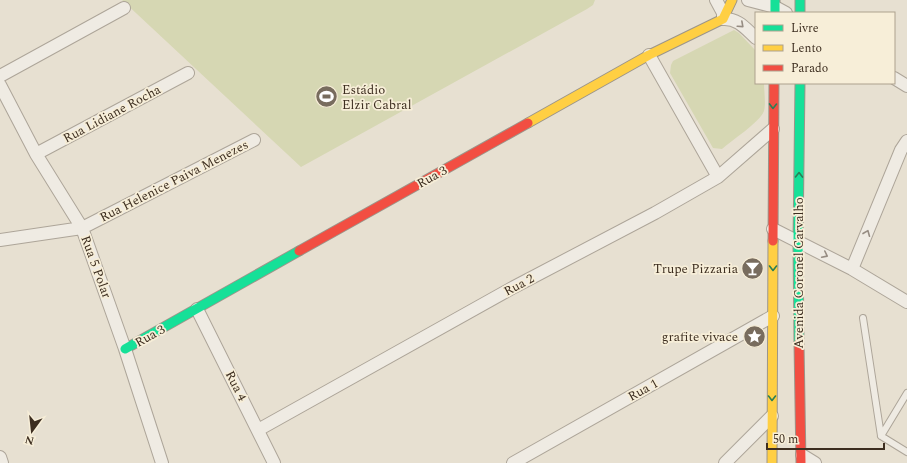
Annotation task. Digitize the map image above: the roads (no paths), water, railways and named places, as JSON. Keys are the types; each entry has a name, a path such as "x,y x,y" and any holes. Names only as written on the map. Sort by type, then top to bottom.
{"main road":[{"path":"723,19 732,0"},
{"path":"800,0 800,12"},
{"name":"Rua 3","path":"125,350 650,55 723,19"},
{"name":"Avenida Coronel Carvalho","path":"772,463 774,84"},
{"name":"Avenida Coronel Carvalho","path":"800,84 798,242 802,459"}],"street":[{"path":"716,0 723,13 723,19 736,20 755,37"},
{"path":"748,0 778,8"},
{"path":"0,76 124,8"},
{"path":"650,55 718,177"},
{"name":"Rua Lidiane Rocha","path":"36,154 188,73"},
{"path":"895,79 907,86"},
{"name":"Rua 5 Polar","path":"0,85 36,154 82,228 125,350 162,463"},
{"name":"Rua 2","path":"258,430 514,287 655,213 718,177 773,129"},
{"name":"Rua Helenice Paiva Menezes","path":"0,240 82,228 254,140"},
{"path":"852,269 901,150 907,141"},
{"path":"773,228 852,269 907,302"},
{"name":"Rua 4","path":"198,309 274,463"},
{"name":"Rua 1","path":"512,463 773,316"},
{"path":"725,463 772,416"},
{"path":"0,457 2,463"},
{"path":"802,459 815,463"}],"lane":[{"path":"864,318 881,436"},
{"path":"881,436 907,393"},
{"path":"881,436 907,452"}],"place":[{"name":"Estádio Elzir Cabral","path":"327,97"},
{"name":"Trupe Pizzaria","path":"753,269"},
{"name":"grafite vivace","path":"754,337"}]}
